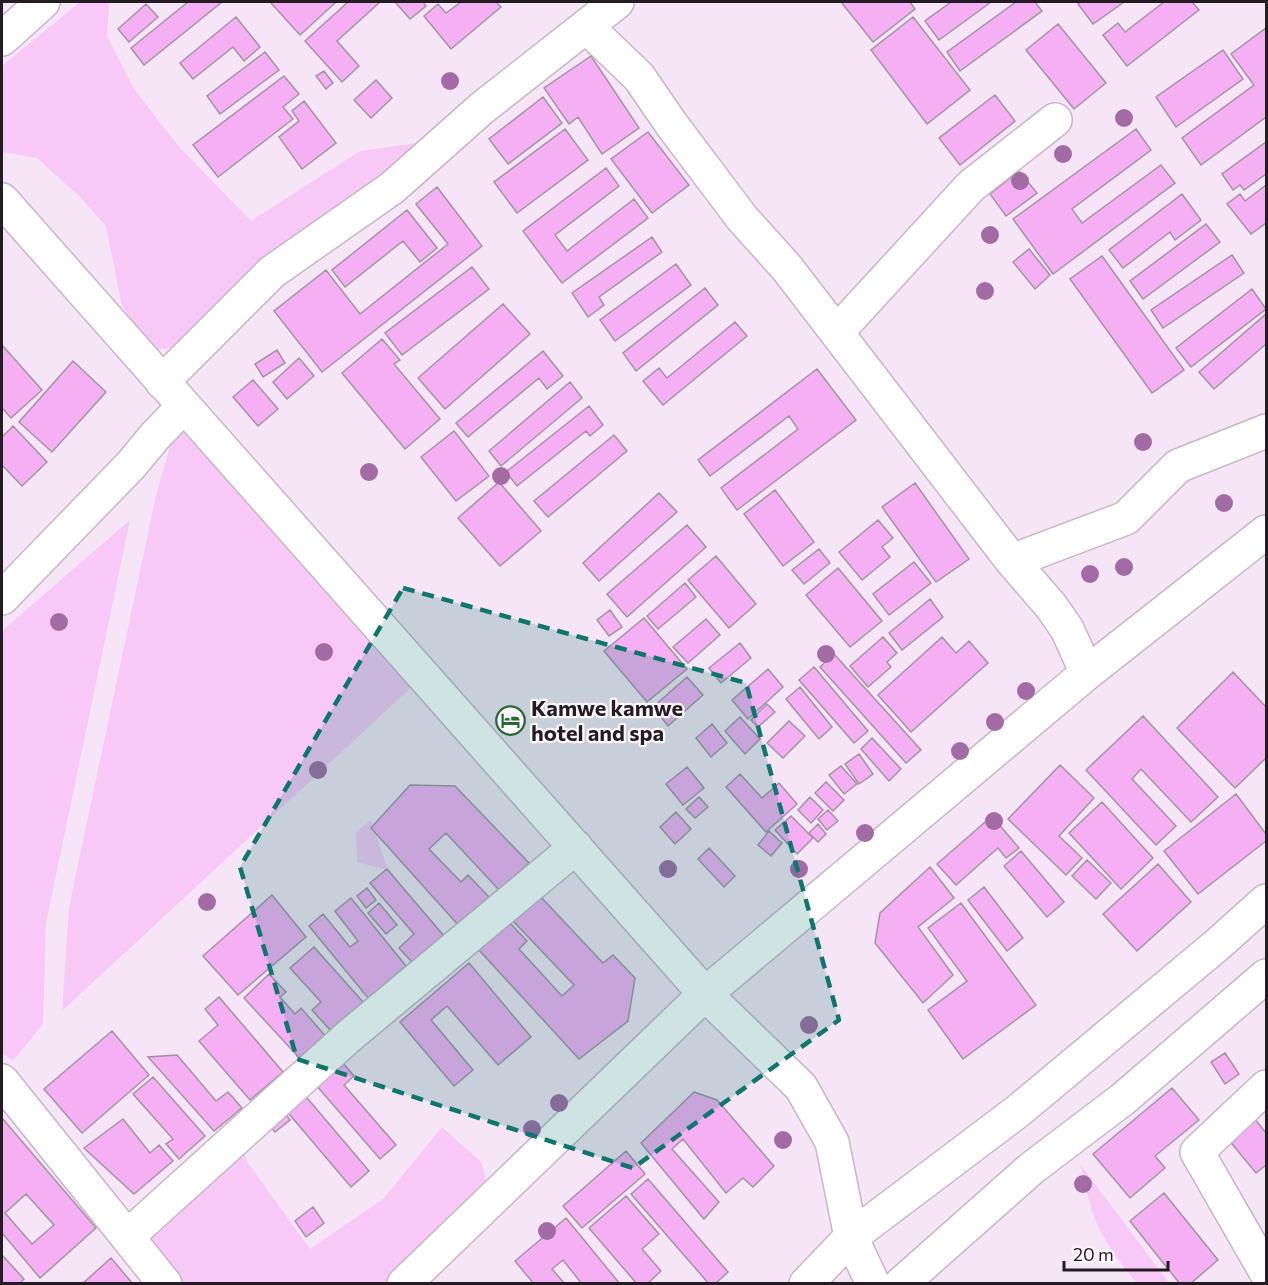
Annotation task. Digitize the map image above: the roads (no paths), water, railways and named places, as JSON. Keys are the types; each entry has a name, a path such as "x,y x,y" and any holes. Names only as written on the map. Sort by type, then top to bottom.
{"street":[{"path":"2,39 43,2"},
{"path":"162,382 272,272 392,188 482,108 617,2"},
{"path":"586,27 639,76 672,125 742,218 787,268 1012,561 1051,606 1067,629 1087,673"},
{"path":"837,332 971,186 1055,120"},
{"path":"2,200 705,994 801,1087 832,1142 850,1237 873,1284"},
{"path":"2,598 131,465 184,406"},
{"path":"1012,561 1126,518 1178,466 1266,431"},
{"path":"404,1284 705,994 1087,673 1266,532"},
{"path":"128,1236 348,1037 576,847"},
{"path":"806,1284 850,1237 1026,1103 1199,961 1266,901"},
{"path":"901,1284 1032,1168 1123,1099 1266,976"},
{"path":"2,1081 165,1284"},
{"path":"1266,1087 1197,1152 1266,1272"}],"place":[{"name":"Kamwe kamwe hotel and spa","path":"510,720"}]}
